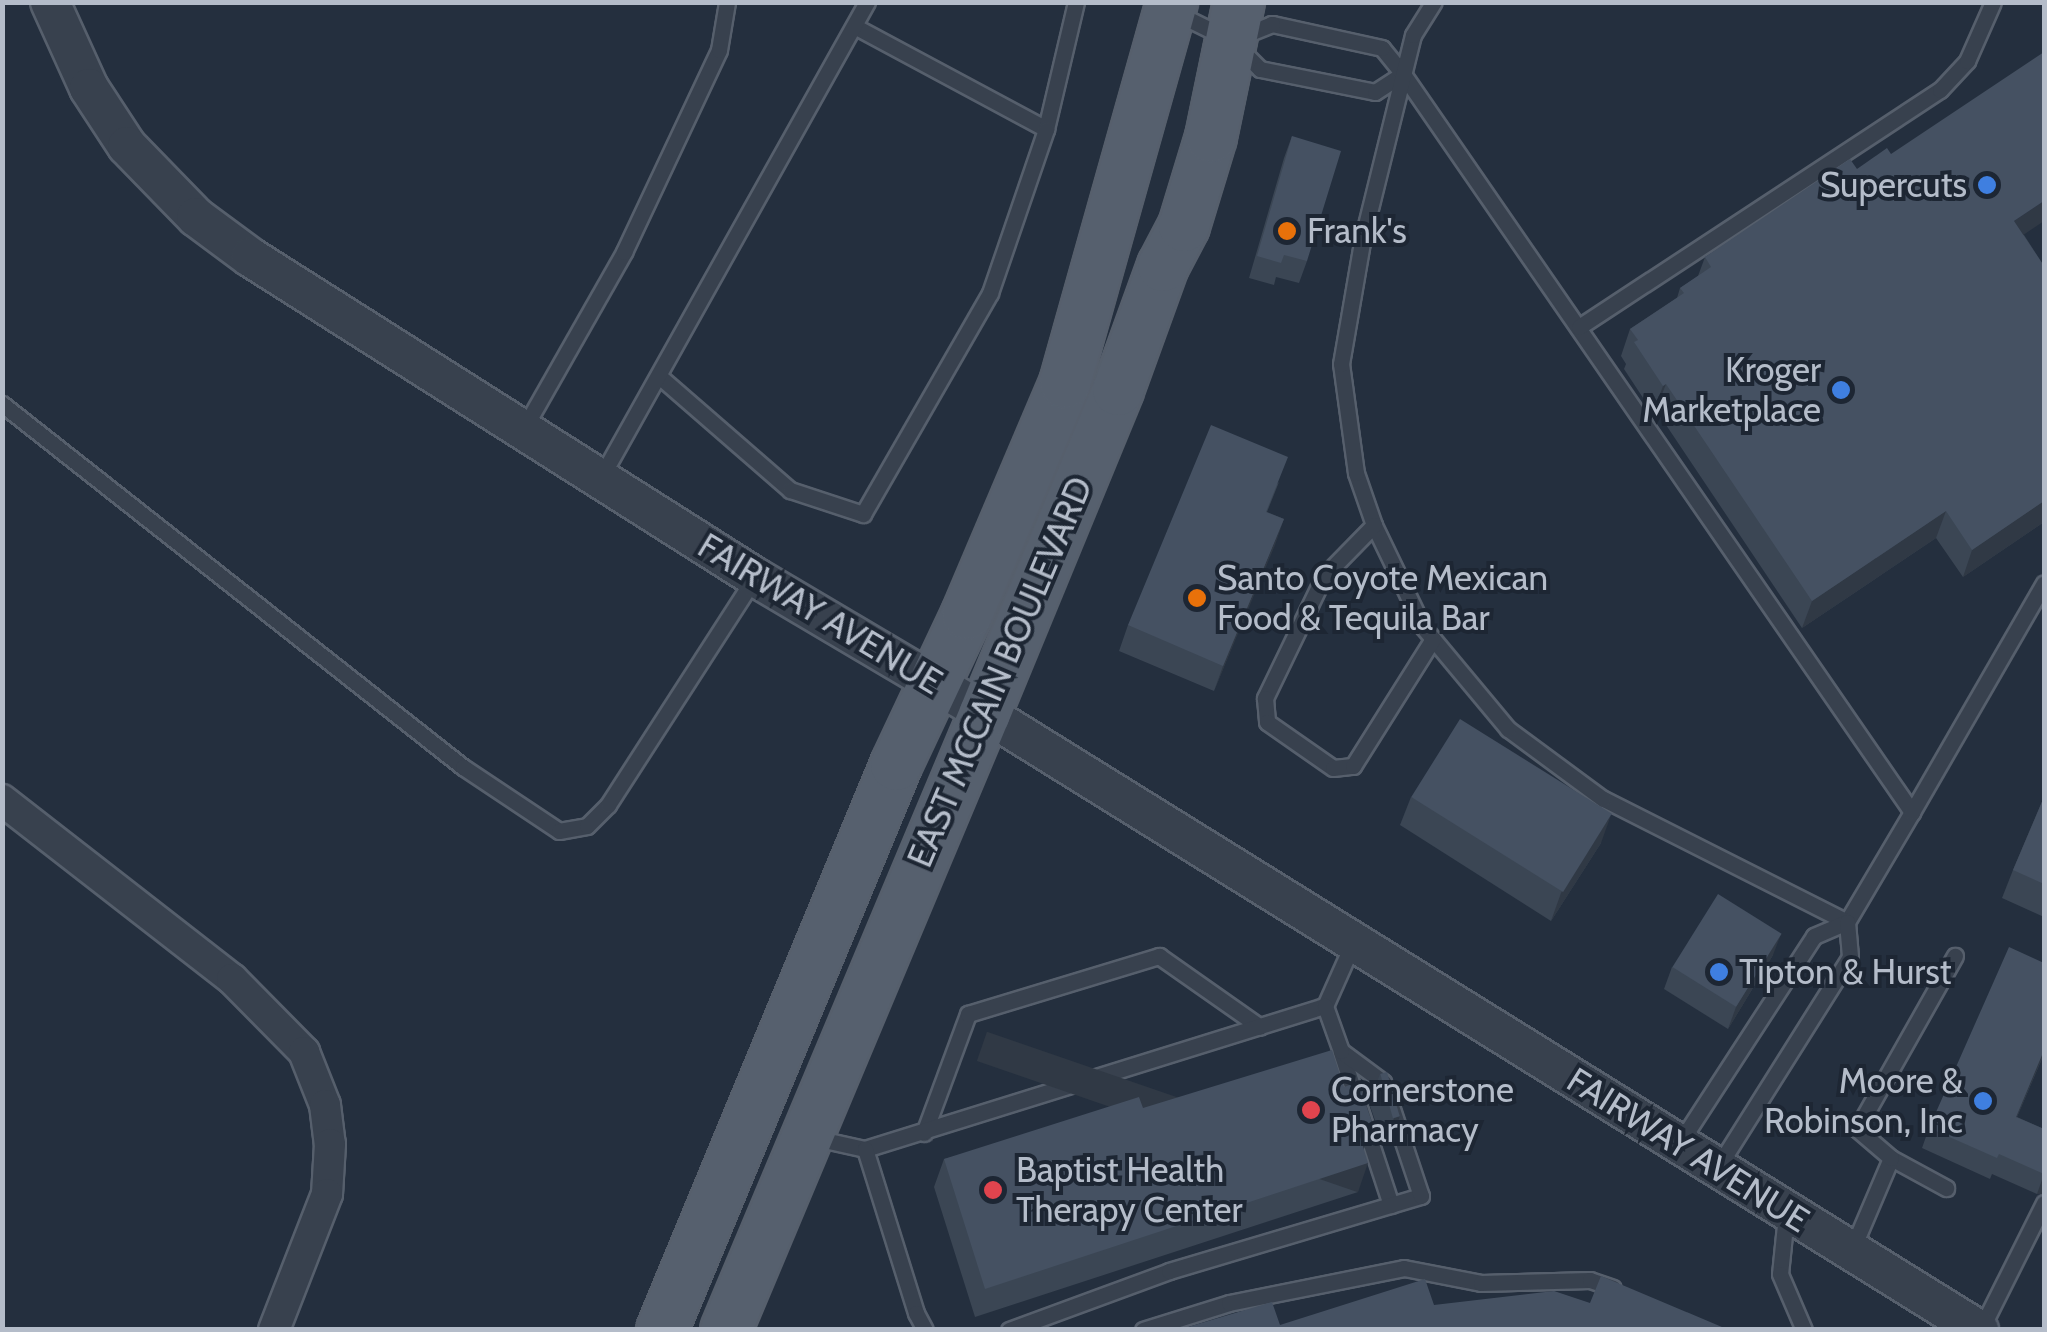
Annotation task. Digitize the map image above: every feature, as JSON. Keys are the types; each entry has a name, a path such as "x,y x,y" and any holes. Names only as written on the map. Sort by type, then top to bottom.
{"main road":[{"name":"EAST MCCAIN BOULEVARD","path":"662,1330 934,682 1065,383 1165,5"},
{"name":"EAST MCCAIN BOULEVARD","path":"726,1330 1118,390 1163,266 1184,226 1210,137 1235,21"}],"street":[{"name":"FAIRWAY AVENUE","path":"50,2 89,88 128,146 196,216 250,257 755,577 985,713 1961,1324"},
{"path":"2,800 232,978 304,1052 325,1106 330,1144 327,1194 274,1330"}],"lane":[{"path":"522,430 624,252 719,50 727,2"},
{"path":"600,479 867,2"},
{"path":"658,376 790,490 863,514 990,293 1046,129 1076,2"},
{"path":"1434,2 1413,35 1363,236 1341,364 1356,473 1374,525 1432,640 1508,729 1603,799 1848,922"},
{"path":"1578,327 1940,90 1968,61 1993,2"},
{"path":"1165,5 1382,48 1912,812"},
{"path":"1235,21 1260,70 1375,92 1403,74"},
{"path":"856,27 1046,129"},
{"path":"2,404 463,767 558,830 587,826 608,806 755,577"},
{"path":"1374,525 1324,576 1265,698 1266,722 1333,768 1352,766 1432,640"},
{"path":"1717,1168 1850,957 1848,922 2044,583"},
{"path":"1679,1144 1814,936 1848,922"},
{"path":"1354,942 1325,1006 1392,1205"},
{"path":"924,1133 968,1014 1159,956 1260,1027"},
{"path":"1946,1188 1891,1158 1857,1128 1954,956"},
{"path":"806,1136 866,1150 1325,1006"},
{"path":"1009,1330 1169,1270 1421,1196 1383,1082 1341,1051"},
{"path":"866,1150 916,1313 926,1330"},
{"path":"1851,1252 1891,1158"},
{"path":"1961,1324 2044,1203"},
{"path":"1786,1211 1780,1274 1804,1330"},
{"path":"1143,1330 1229,1303 1404,1268 1481,1284 1590,1280 1622,1291"}],"building":[{"name":"Kroger Marketplace","path":"2044,52 2044,201 2014,221 2044,266 2044,501 1972,550 1946,511 1812,601 1666,384 1663,386 1634,342 1638,340 1630,329 1684,293 1680,288 1711,267 1705,257 1850,159 1857,169 1887,148 1891,154"},
{"name":"Frank's","path":"1292,136 1341,151 1307,261 1284,255 1281,263 1257,256"},
{"name":"Santo Coyote Mexican Food & Tequila Bar","path":"1211,425 1288,457 1266,512 1284,519 1223,666 1128,625"},
{"path":"1460,719 1612,814 1563,892 1411,797"},
{"path":"2044,797 2044,884 2013,870"},
{"name":"Tipton & Hurst","path":"1718,894 1782,934 1736,1007 1672,967"},
{"name":"Moore & Robinson, Inc","path":"2009,947 2044,963 2044,1050 2016,1117 2044,1129 2044,1174 1929,1128"},
{"path":"1332,1050 1344,1087 1358,1082 1373,1125 1358,1130 1368,1163 985,1289 944,1159 1139,1097 1143,1108"},
{"path":"1387,1072 1400,1116 1393,1118 1380,1074"},
{"path":"1601,1276 1729,1330 1178,1330 1272,1302 1280,1325 1425,1279 1434,1305 1554,1291 1590,1303"}],"place":[{"name":"Supercuts","path":"1987,185"},
{"name":"Frank's","path":"1287,231"},
{"name":"Kroger Marketplace","path":"1841,390"},
{"name":"Santo Coyote Mexican Food & Tequila Bar","path":"1197,598"},
{"name":"Tipton & Hurst","path":"1719,972"},
{"name":"Moore & Robinson, Inc","path":"1983,1101"},
{"name":"Cornerstone Pharmacy","path":"1311,1110"},
{"name":"Baptist Health Therapy Center","path":"993,1190"}]}
